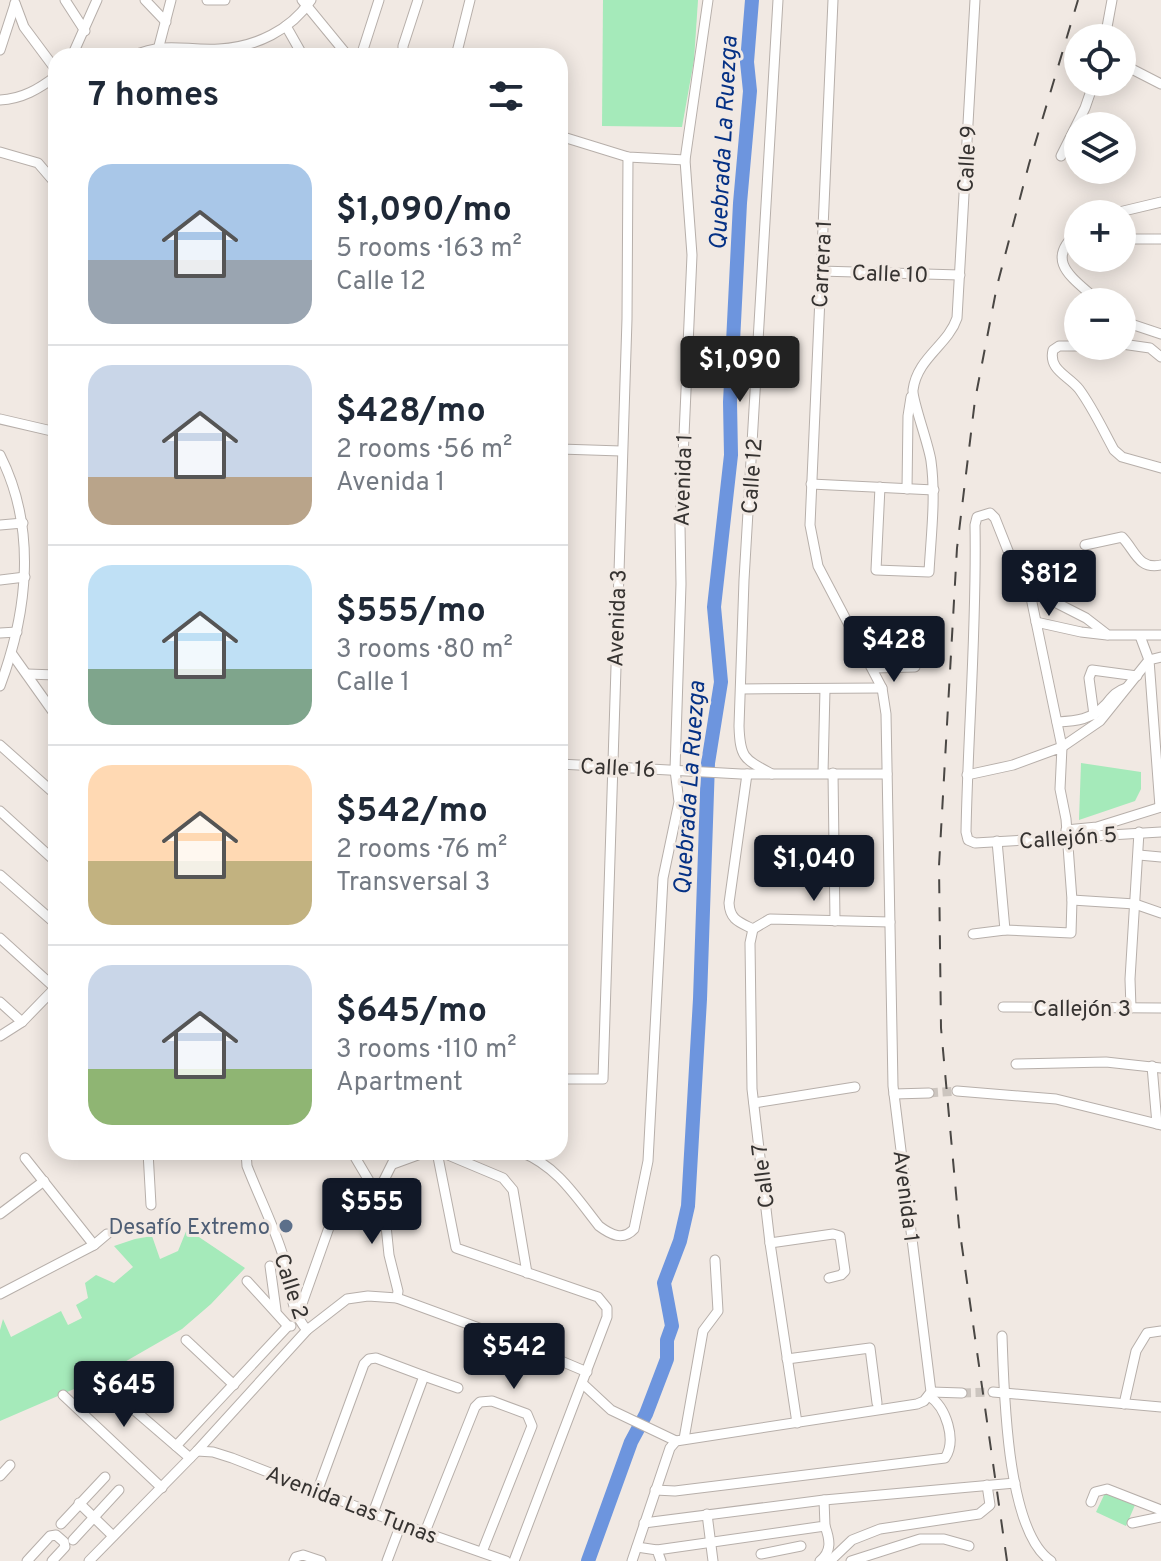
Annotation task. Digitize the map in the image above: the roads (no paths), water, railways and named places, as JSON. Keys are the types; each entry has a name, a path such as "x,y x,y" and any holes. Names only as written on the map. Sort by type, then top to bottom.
{"street":[{"path":"65,0 85,31"},
{"path":"76,48 97,0"},
{"path":"145,0 166,22"},
{"path":"159,46 171,0"},
{"path":"207,0 225,0"},
{"path":"364,48 379,0"},
{"path":"403,48 418,0"},
{"path":"458,48 470,0"},
{"name":"Avenida 1","path":"534,1160 559,1176 606,1231 621,1237 629,1235 634,1229 648,1161 663,878 679,802 682,452 692,268 685,160 708,0"},
{"name":"Calle 12","path":"772,774 745,757 740,747 744,580 778,0"},
{"name":"Carrera 1","path":"833,0 810,525 818,566 844,617"},
{"name":"Calle 9","path":"912,393 918,372 934,348 954,328 957,318 975,0"},
{"path":"1108,24 1112,0"},
{"path":"0,50 15,2"},
{"path":"15,2 24,27 48,59"},
{"path":"229,48 267,38 286,26 307,2 342,48"},
{"path":"286,26 298,48"},
{"path":"154,48 172,48"},
{"path":"1136,71 1161,84"},
{"path":"0,100 35,91 48,82"},
{"path":"1061,156 1089,96"},
{"path":"568,138 628,157 685,160"},
{"path":"0,152 38,163 48,175"},
{"name":"Avenida 3","path":"568,1079 603,1079 627,319 628,157"},
{"path":"1136,208 1161,202"},
{"path":"1136,239 1161,239"},
{"name":"Calle 10","path":"820,271 960,275"},
{"path":"1067,272 1084,288"},
{"path":"1136,326 1159,334 1150,348"},
{"path":"1064,346 1053,350 1051,357 1055,367 1078,387 1114,450 1122,457 1161,468"},
{"path":"1136,346 1150,348 1161,357"},
{"path":"880,487 876,570 929,572 934,490 923,423 912,393"},
{"path":"907,489 908,416 912,393"},
{"path":"0,419 48,430"},
{"path":"568,449 621,451"},
{"path":"0,455 23,523 25,577 12,654 0,686"},
{"path":"811,484 934,490"},
{"path":"1108,635 1086,618 1029,587 1018,576 995,518 990,513 977,517 976,619 967,775 1013,765 1062,747 1091,720 1089,678 1092,670 1137,676"},
{"path":"0,525 23,523"},
{"path":"1085,545 1122,537 1141,563 1152,567 1161,565"},
{"path":"0,580 25,577"},
{"path":"973,934 1005,930 1071,933 1066,813 1060,789 1062,747 1029,587"},
{"name":"Avenida 1","path":"844,617 882,688 887,774 894,1094 930,1394"},
{"path":"1036,622 1108,635 1161,635"},
{"path":"0,633 17,632"},
{"path":"1066,834 1160,807 1149,660 1140,636"},
{"path":"12,654 48,704"},
{"path":"1057,722 1100,721 1149,660 1161,657"},
{"path":"873,668 915,667"},
{"path":"27,674 48,675"},
{"path":"741,689 882,688"},
{"path":"825,689 835,921"},
{"path":"0,745 48,788"},
{"name":"Calle 16","path":"568,764 772,774"},
{"path":"744,774 729,903 734,920 753,929 770,919 890,922"},
{"path":"772,774 887,774"},
{"name":"Callejón 5","path":"967,775 966,832 968,840 975,843 1066,834 1161,832"},
{"path":"0,811 48,855"},
{"path":"1131,1008 1139,832"},
{"path":"997,841 1005,930"},
{"path":"1139,855 1161,857"},
{"path":"0,875 48,917"},
{"path":"1072,900 1135,904 1161,913"},
{"name":"Calle 7","path":"753,929 749,996 754,1103 770,1243 797,1423"},
{"path":"0,938 48,982"},
{"path":"0,1036 22,1022 48,995"},
{"path":"0,1002 22,1022"},
{"name":"Callejón 3","path":"1003,1007 1161,1008"},
{"path":"957,1091 1056,1099 1159,1124 1157,1067 1106,1062 1016,1064"},
{"path":"754,1103 855,1087"},
{"path":"894,1094 929,1093"},
{"path":"25,1158 94,1245"},
{"path":"148,1160 151,1205"},
{"name":"Calle 2","path":"247,1160 284,1259 291,1300 302,1324"},
{"path":"357,1160 384,1206 397,1298"},
{"path":"378,1192 395,1160"},
{"path":"393,1164 404,1160"},
{"path":"440,1160 456,1248 603,1300 607,1317 514,1561"},
{"path":"459,1160 503,1178 513,1190 527,1273"},
{"path":"0,1214 44,1181"},
{"path":"89,1561 194,1455 302,1324 337,1205"},
{"path":"0,1294 94,1245 107,1234"},
{"path":"770,1243 833,1234 840,1236 845,1271 829,1278"},
{"path":"632,1561 670,1448 680,1440 703,1331 718,1311 715,1260"},
{"path":"270,1266 276,1310"},
{"path":"247,1281 288,1326"},
{"path":"176,1446 288,1326 302,1324 347,1299 368,1296 397,1298 509,1339 587,1372"},
{"path":"1124,1404 1136,1351 1147,1333 1161,1331"},
{"path":"1002,1336 1004,1391 1015,1483 1028,1531 1044,1559"},
{"path":"186,1340 234,1385"},
{"path":"787,1359 870,1348 877,1403"},
{"path":"317,1492 364,1364 369,1359 376,1358 458,1388"},
{"path":"373,1513 424,1376"},
{"path":"583,1384 603,1405 680,1440 917,1404 930,1394 962,1393"},
{"path":"993,1392 1161,1407"},
{"path":"655,1490 675,1491 945,1458 950,1449 944,1412 930,1394"},
{"path":"63,1395 162,1488"},
{"path":"118,1396 176,1446 194,1455"},
{"path":"425,1532 475,1407 480,1402 492,1401 527,1414 532,1426 482,1552"},
{"name":"Avenida Las Tunas","path":"194,1455 213,1452 232,1458 506,1561"},
{"path":"0,1476 10,1465"},
{"path":"61,1524 105,1477"},
{"path":"644,1523 824,1500 1015,1483"},
{"path":"830,1561 852,1540 880,1529 979,1514 990,1505 987,1485"},
{"path":"1091,1502 1095,1492 1107,1489 1161,1510"},
{"path":"73,1540 119,1490"},
{"path":"820,1561 828,1555 830,1540 825,1526 824,1500"},
{"path":"79,1503 113,1536"},
{"path":"707,1514 713,1561"},
{"path":"1132,1523 1161,1517"},
{"path":"387,1561 401,1524"},
{"path":"637,1547 657,1550 711,1544 825,1526"},
{"path":"27,1561 39,1547 53,1534 64,1542 65,1547 52,1561 39,1547"},
{"path":"759,1536 761,1557 801,1546"},
{"path":"851,1561 920,1539 944,1539 969,1546"},
{"path":"657,1550 661,1561"},
{"path":"294,1561 303,1555 321,1561"}],"waterway":[{"name":"Quebrada La Ruezga","path":"588,1561 631,1442 646,1414 667,1359 667,1340 672,1326 664,1283 680,1241 688,1206 700,999 708,763 721,682 714,607 731,455 730,402 740,203 750,91 747,62 752,0"}],"tunnel":[{"path":"929,1093 957,1091"},
{"path":"962,1393 993,1392"}],"railway":[{"path":"1007,1561 959,1226 941,1028 939,866 957,548 975,400 997,286 1029,164 1078,0"}],"place":[{"name":"Desafío Extremo","path":"286,1226"}]}
